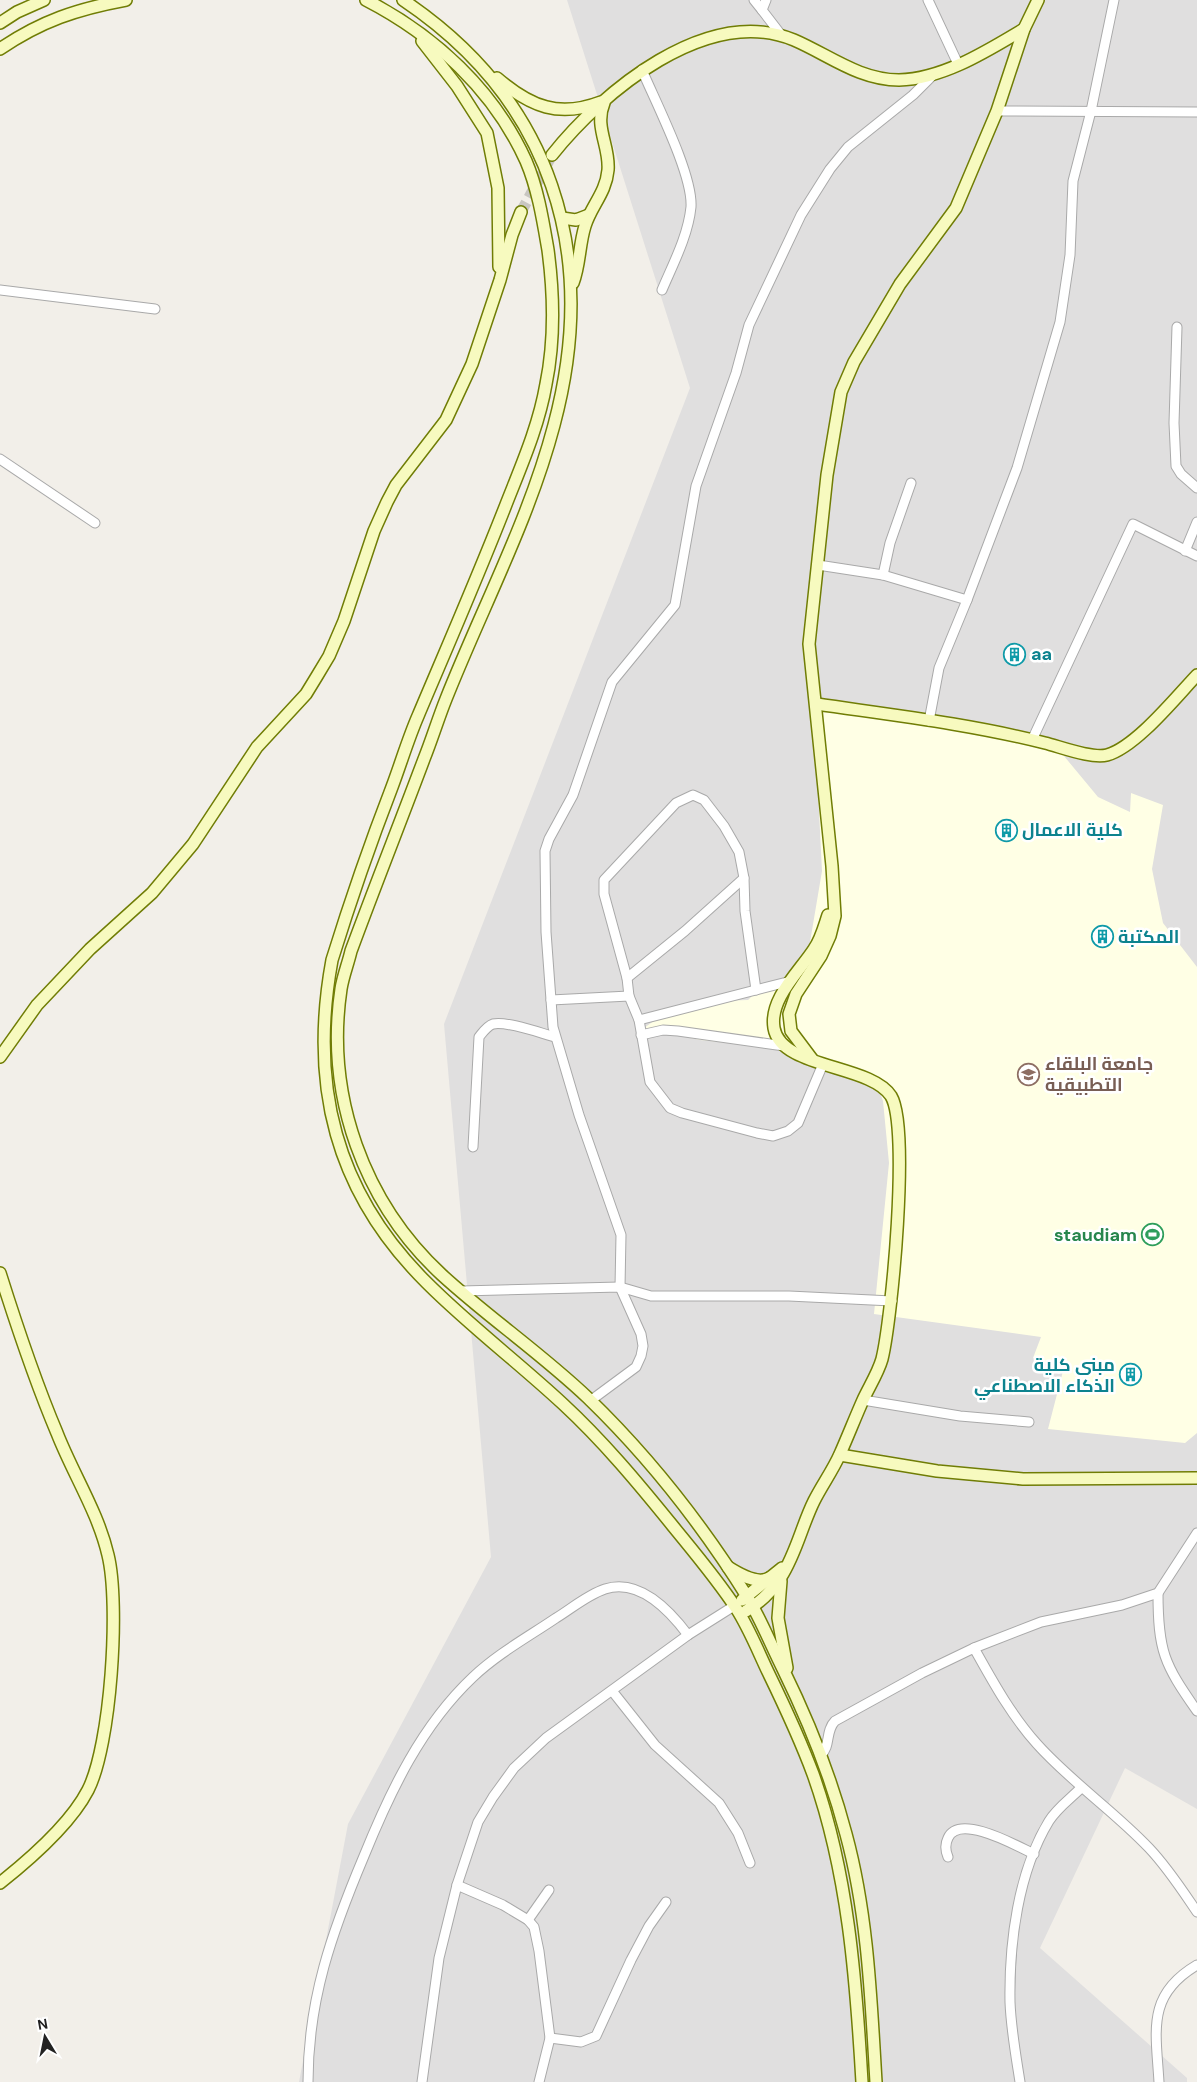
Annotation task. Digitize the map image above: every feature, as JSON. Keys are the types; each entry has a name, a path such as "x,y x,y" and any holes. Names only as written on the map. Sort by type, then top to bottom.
{"main road":[{"path":"0,22 44,0"},
{"path":"0,49 22,34 62,15 126,0"},
{"path":"366,0 440,49 476,83 493,105 517,144 527,164 544,224 553,304 552,346 546,385 537,421 491,544 409,738 372,840 332,960 325,997 323,1037 328,1100 334,1130 358,1192 377,1225 404,1258 426,1283 564,1404 600,1441 643,1489 737,1610 786,1708 813,1775 834,1848 846,1910 858,2011 862,2082"},
{"path":"403,0 428,17 510,89 531,102 554,110 578,109 605,100"},
{"path":"818,1061 791,1031 788,1014 796,994 821,956 830,936 835,916 817,704 809,644 831,441 838,417 841,392 854,362 900,284 956,208 997,111 1024,29 1038,0"},
{"path":"411,28 453,80 487,133 498,188 500,280"},
{"path":"552,155 605,100 642,70 681,48 720,36 740,33 782,36 864,75 898,80 932,75 958,64 1024,29"},
{"path":"476,60 508,99 538,147 550,178 562,218 571,287 569,356 554,426 536,481 493,589 445,700 351,951 341,988 338,1044 347,1115 356,1149 368,1178 402,1233 441,1274 552,1366 590,1401 670,1487 750,1602 791,1685 820,1754 847,1836 860,1902 869,1977 876,2082"},
{"path":"571,287 576,271 582,234 589,215 597,205 607,181 608,156 600,132 600,116 605,100"},
{"path":"578,109 584,112 582,122"},
{"path":"582,122 600,132"},
{"path":"0,1057 37,1005 90,949 152,893 188,851 257,747 306,694 318,676 344,621 374,531 387,502 396,485 446,420 472,364 500,280 512,235 521,212"},
{"path":"562,218 576,220 589,215"},
{"path":"817,704 929,721 1032,740 1089,754 1108,755 1122,749 1142,732 1197,675"},
{"path":"427,694 445,700"},
{"path":"737,1610 773,1590 779,1575 790,1559 814,1502 840,1455 882,1361 892,1301 900,1160 893,1101 881,1086 818,1061 796,1055 777,1038 773,1016 777,1003 815,947 833,904"},
{"path":"0,1273 57,1434 99,1523 108,1555 114,1602 109,1700 94,1776 78,1807 63,1825 0,1883"},
{"path":"840,1455 937,1471 1023,1479 1197,1478"},
{"path":"726,1566 754,1579 764,1580 779,1575"},
{"path":"779,1575 778,1618 791,1685"}],"street":[{"path":"754,0 782,36"},
{"path":"762,10 766,0"},
{"path":"928,0 958,64"},
{"path":"929,721 939,668 1017,468 1060,322 1070,255 1072,188 1091,112 1114,0"},
{"path":"642,70 686,176 691,197 684,238 662,290"},
{"path":"590,1401 636,1367 641,1356 641,1334 620,1287 621,1235 555,1037 546,932 545,851 549,839 573,795 612,682 675,605 696,486 736,373 749,325 801,215 830,169 848,147 913,95 932,75"},
{"path":"997,111 1197,112"},
{"path":"0,290 155,309"},
{"path":"1177,327 1174,422 1176,466 1181,474 1197,488"},
{"path":"0,459 96,523"},
{"path":"883,575 890,543 911,482"},
{"path":"1185,551 1197,522"},
{"path":"1032,740 1133,524 1197,556"},
{"path":"818,565 883,575 967,600"},
{"path":"756,990 748,936 744,878 739,852 724,826 704,800 693,795 679,800 611,870 604,880 604,894 627,978 629,996 640,1020 650,1082 670,1108 756,1133 773,1136 788,1131 798,1124 818,1061"},
{"path":"627,978 685,931 744,878"},
{"path":"640,1020 791,981"},
{"path":"551,1000 629,996"},
{"path":"473,1147 479,1037 485,1029 494,1024 506,1025 555,1037"},
{"path":"641,1034 663,1030 678,1031 784,1046"},
{"path":"461,1291 620,1287 651,1296 789,1296 892,1301"},
{"path":"863,1400 960,1416 1029,1422"},
{"path":"1197,1533 1158,1594 1158,1629 1165,1660 1172,1676 1197,1711"},
{"path":"308,2082 316,1995 333,1931 390,1794 404,1766 448,1706 473,1677 499,1656 603,1590 624,1587 647,1595 676,1619 688,1635"},
{"path":"820,1754 827,1746 828,1729 839,1718 922,1673 974,1648 1041,1622 1158,1594"},
{"path":"422,2082 439,1958 457,1885 478,1822 514,1768 546,1738 613,1692 688,1635 737,1610"},
{"path":"974,1648 1010,1709 1037,1744 1081,1788 1128,1827 1150,1849 1172,1874 1197,1912"},
{"path":"613,1692 655,1745 719,1803 738,1833 750,1863"},
{"path":"1020,2082 1010,2004 1012,1955 1022,1890 1034,1854 1050,1820 1081,1788"},
{"path":"948,1857 946,1845 948,1838 958,1828 988,1834 1034,1854"},
{"path":"457,1885 503,1905 528,1920 534,1927 538,1940 550,2038 538,2082"},
{"path":"528,1920 549,1890"},
{"path":"550,2038 581,2042 596,2036 631,1960 649,1926 666,1902"},
{"path":"1159,2082 1156,2033 1161,2001 1172,1983 1197,1965"}],"shaded area":[{"path":"567,0 1197,0 1197,1809 1125,1768 1040,1948 1187,2078 1187,2082 299,2082 348,1824 491,1557 444,1024 690,388"},
{"name":"جامعة البلقاء التطبيقية","path":"814,711 900,717 1059,750 1098,797 1130,812 1131,793 1163,805 1152,869 1163,923 1197,967 1197,1433 1185,1443 1048,1429 1063,1371 1033,1358 1041,1337 874,1314 889,1163 883,1101 876,1081 838,1062 829,1067 812,1057 766,1047 700,1040 644,1028 665,1013 719,1001 748,1000 757,991 788,981 808,954 822,871"}],"tunnel":[{"path":"521,212 552,155"}],"place":[{"name":"aa","path":"1015,654"},
{"name":"كلية الاعمال","path":"1006,830"},
{"name":"المكتبة","path":"1102,937"},
{"name":"جامعة البلقاء التطبيقية","path":"1029,1074"},
{"name":"staudiam","path":"1153,1235"},
{"name":"مبنى كلية الذكاء الاصطناعي","path":"1131,1375"}]}
